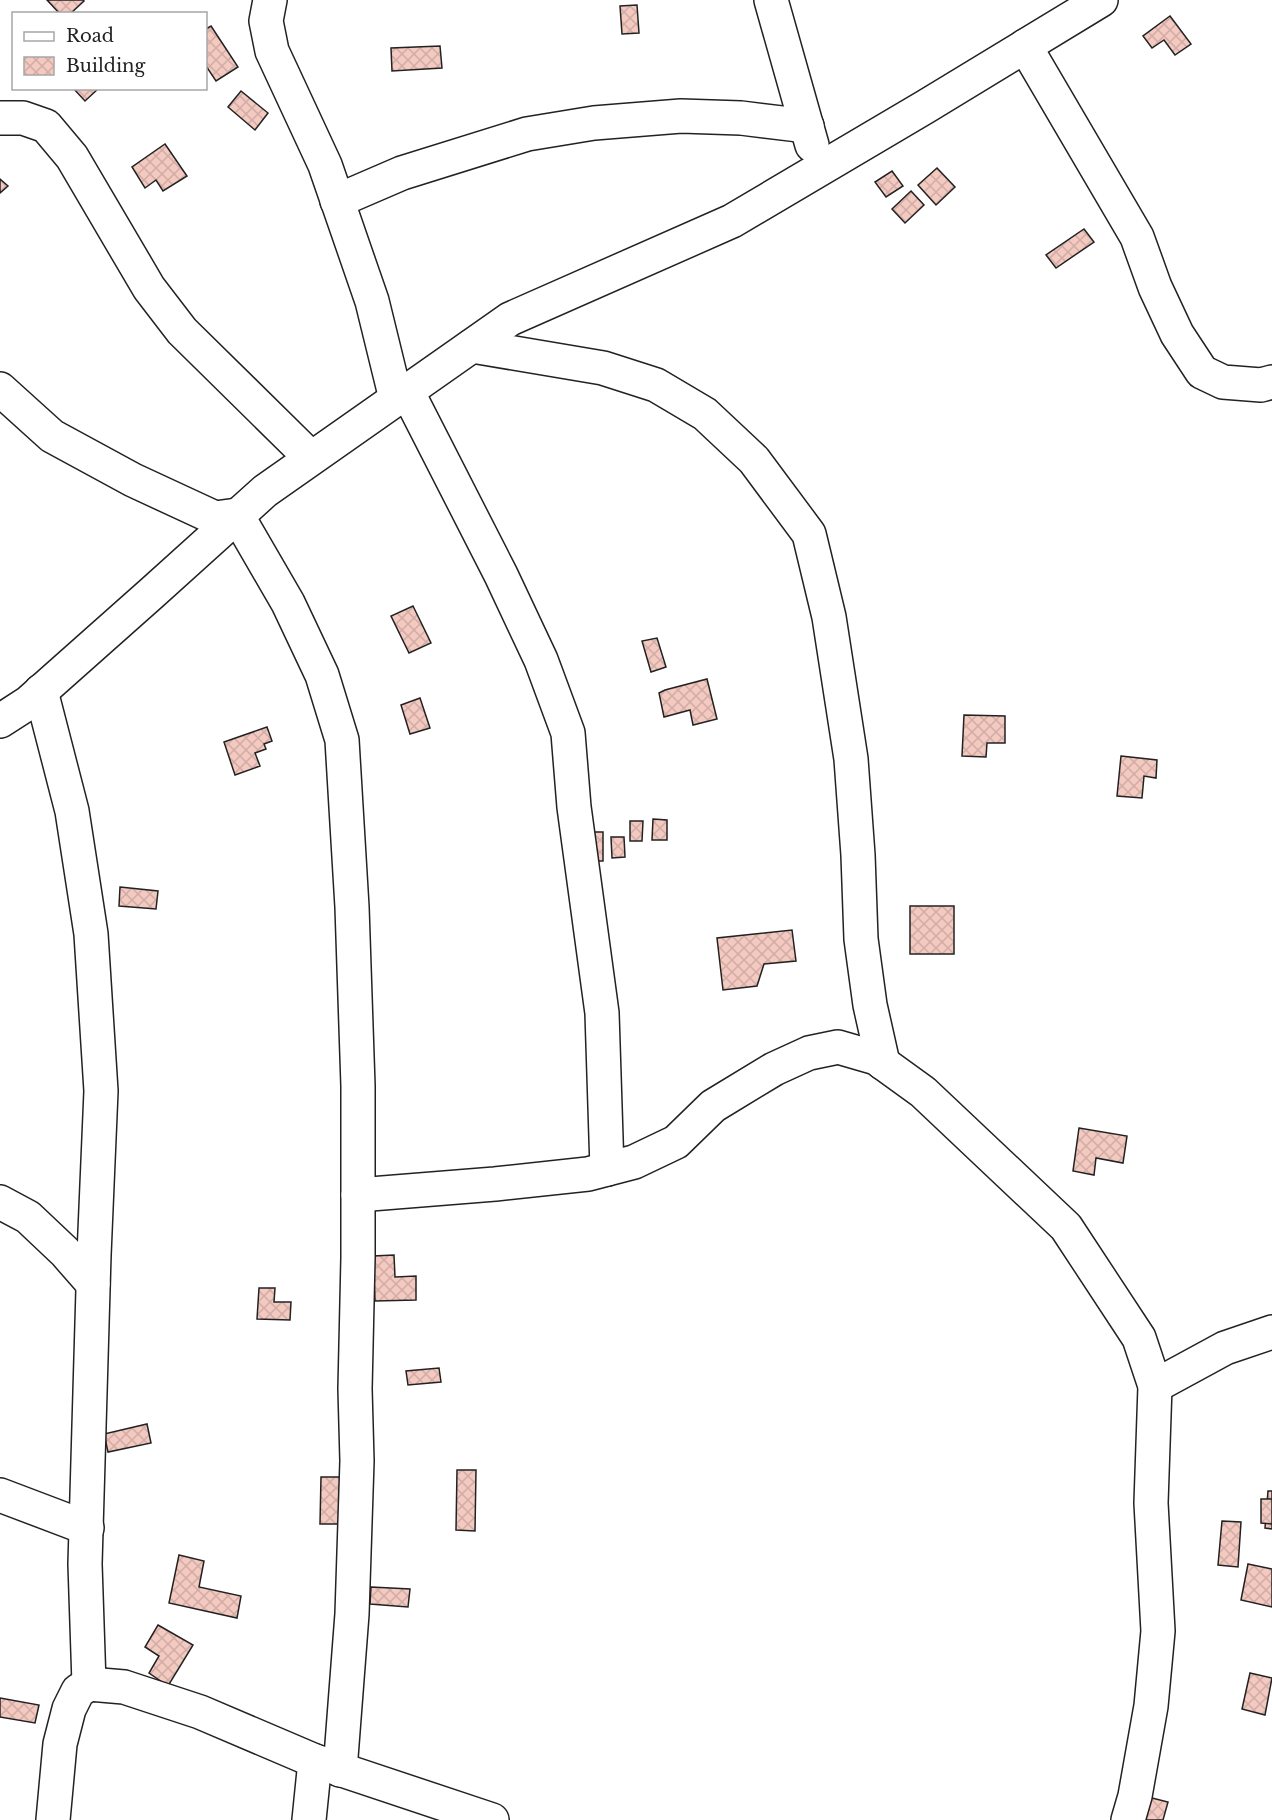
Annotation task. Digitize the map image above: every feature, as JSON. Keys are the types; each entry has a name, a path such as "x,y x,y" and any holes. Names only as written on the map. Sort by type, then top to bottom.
{"street":[{"path":"270,0 266,21 272,51 326,165 401,395 501,575 541,660 568,733 574,807 602,1013 607,1169"},
{"path":"771,0 819,170"},
{"path":"0,721 41,691 264,491 510,319 732,221 1101,0"},
{"path":"1025,46 1137,237 1155,287 1178,334 1202,372 1223,382 1261,385 1272,382"},
{"path":"338,201 402,173 527,134 594,123 681,116 741,118 807,126"},
{"path":"0,118 23,118 46,126 72,157 149,288 182,331 311,458"},
{"path":"472,346 603,368 657,385 705,414 754,460 809,534 828,617 851,759 861,939 870,1005 884,1063"},
{"path":"0,389 52,436 133,480 215,518 237,515"},
{"path":"237,515 288,603 322,675 342,740 352,907 358,1086 357,1461 352,1614 327,1765 309,1820"},
{"path":"41,691 72,811 91,934 101,1091 85,1564 89,1684"},
{"path":"358,1195 588,1174 634,1162 676,1142 713,1106 774,1069 809,1053 838,1047 876,1058 923,1092 1066,1227 1139,1338 1155,1386 1151,1503 1158,1631 1151,1706 1135,1796 1128,1820"},
{"path":"0,1202 28,1217 65,1252 93,1284"},
{"path":"1155,1386 1225,1348 1272,1332"},
{"path":"0,1495 87,1528"},
{"path":"52,1820 60,1744 69,1709 78,1691 89,1684 124,1687 200,1712 327,1765 492,1820"}],"building":[{"path":"47,0 84,1 72,12 58,12"},
{"path":"637,5 639,33 622,34 620,6"},
{"path":"1170,16 1191,44 1175,55 1164,40 1152,48 1143,36"},
{"path":"211,26 238,67 216,81 207,68 207,28"},
{"path":"440,46 442,68 392,71 391,48"},
{"path":"75,90 97,90 85,101"},
{"path":"241,91 268,113 255,130 228,107"},
{"path":"165,144 187,176 163,191 156,180 145,188 132,167"},
{"path":"937,168 955,187 936,205 918,185"},
{"path":"892,171 903,186 886,197 875,182"},
{"path":"0,179 8,186 0,193"},
{"path":"911,191 924,205 905,223 892,209"},
{"path":"1084,229 1094,242 1056,268 1046,255"},
{"path":"413,606 431,643 409,653 391,616"},
{"path":"657,638 666,667 651,672 642,641"},
{"path":"707,679 717,719 693,725 690,710 664,717 659,693"},
{"path":"420,698 430,728 410,734 401,705"},
{"path":"964,715 1005,716 1005,743 987,743 986,757 962,756"},
{"path":"267,727 272,741 264,744 266,749 255,753 260,766 235,775 224,742"},
{"path":"1121,756 1157,760 1156,778 1144,776 1142,798 1117,796"},
{"path":"653,819 667,820 667,840 652,840"},
{"path":"630,821 643,821 642,841 630,841"},
{"path":"584,832 603,832 603,861 584,861"},
{"path":"611,837 624,837 625,857 612,858"},
{"path":"120,887 158,891 156,909 119,906"},
{"path":"910,906 954,906 954,954 910,954"},
{"path":"792,930 796,961 764,964 757,986 723,990 717,938"},
{"path":"1079,1128 1127,1136 1123,1163 1096,1158 1094,1175 1073,1171"},
{"path":"394,1255 395,1277 416,1276 416,1300 375,1301 373,1256"},
{"path":"259,1288 275,1288 274,1302 291,1302 290,1320 257,1319"},
{"path":"439,1368 441,1382 408,1385 406,1371"},
{"path":"147,1424 151,1443 108,1452 104,1434"},
{"path":"457,1470 476,1470 475,1531 456,1530"},
{"path":"321,1477 347,1477 346,1524 320,1524"},
{"path":"1268,1491 1272,1491 1272,1529 1265,1528"},
{"path":"1261,1499 1272,1499 1272,1524 1261,1523"},
{"path":"1222,1521 1241,1522 1238,1567 1218,1565"},
{"path":"179,1555 204,1561 199,1587 241,1596 237,1618 169,1603"},
{"path":"1248,1564 1272,1569 1272,1607 1241,1600"},
{"path":"371,1587 410,1589 408,1607 370,1604"},
{"path":"158,1625 193,1645 168,1686 149,1673 159,1656 145,1647"},
{"path":"1250,1673 1272,1678 1265,1715 1242,1709"},
{"path":"0,1698 39,1705 35,1723 0,1717"},
{"path":"1148,1797 1168,1802 1163,1820 1142,1820"}]}
